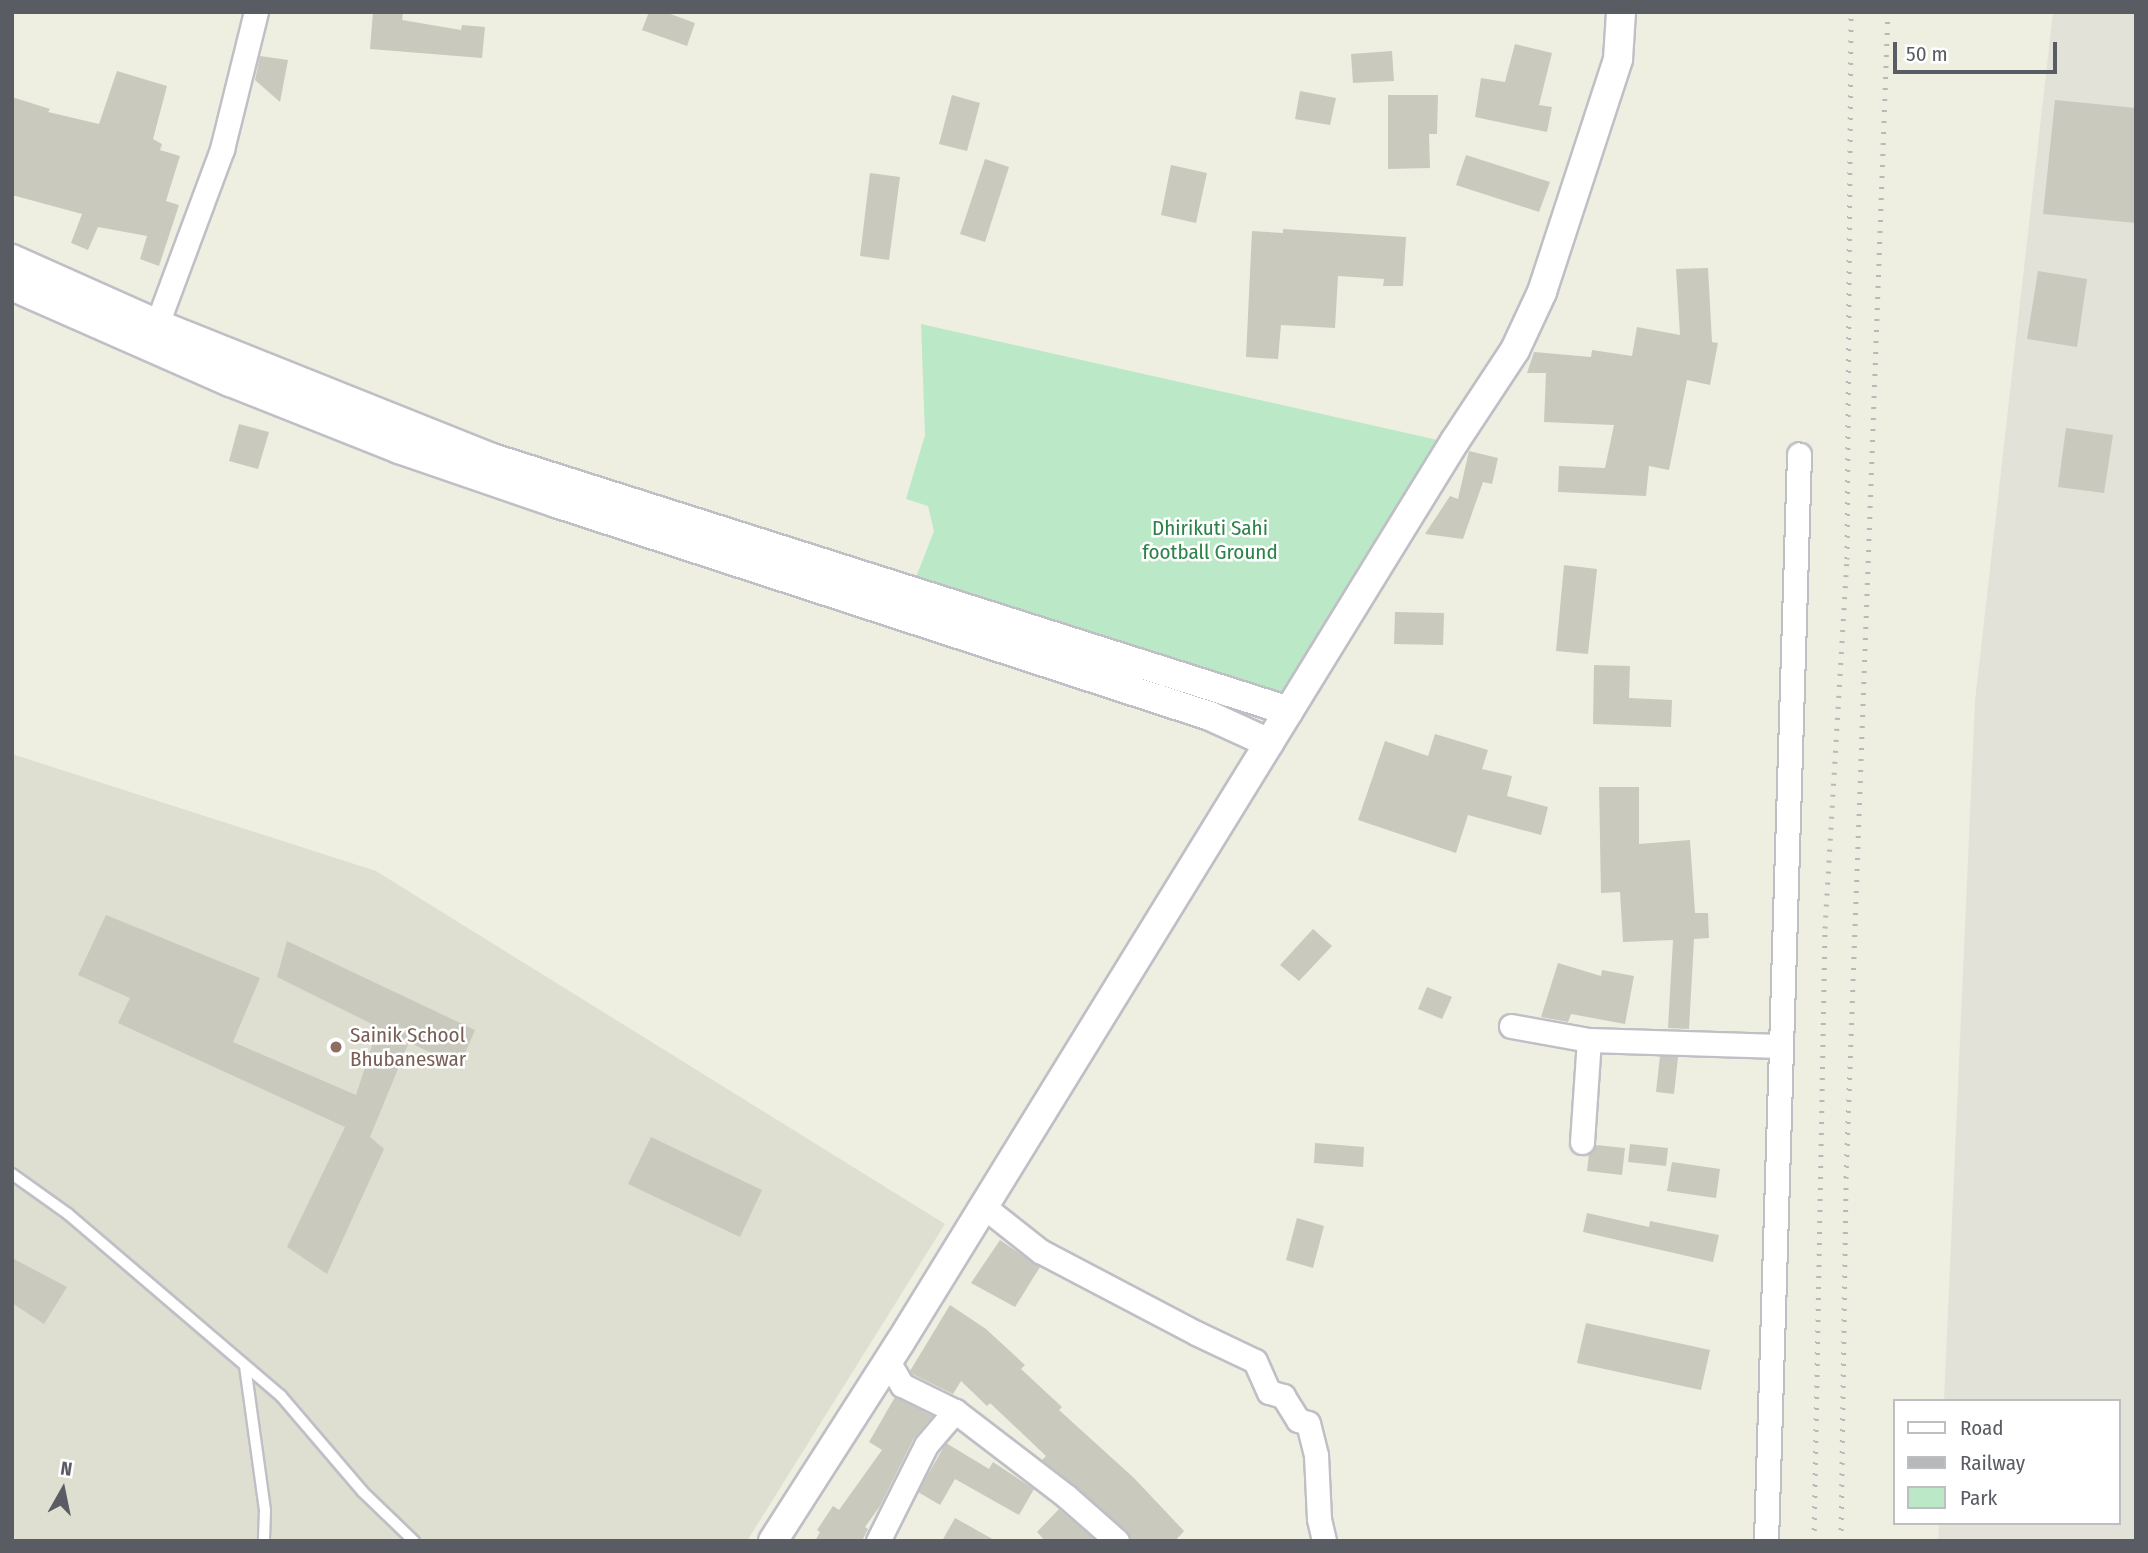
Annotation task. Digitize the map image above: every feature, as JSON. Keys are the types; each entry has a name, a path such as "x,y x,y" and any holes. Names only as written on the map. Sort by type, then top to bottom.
{"street":[{"path":"157,324 222,149 256,12"},
{"path":"773,1541 888,1361 1455,441 1515,350 1542,292 1618,59 1621,12"},
{"path":"12,259 157,324 492,458 1289,711"},
{"path":"12,286 230,382 399,449 555,503 1210,716 1269,743"},
{"path":"1766,1541 1799,455"},
{"path":"1511,1026 1589,1040 1780,1046"},
{"path":"1581,1142 1589,1040"},
{"path":"983,1206 1040,1251 1255,1361 1269,1392 1283,1396 1298,1420 1308,1423 1316,1455 1319,1519 1324,1541"},
{"path":"888,1361 902,1385 956,1411 1066,1496 1117,1541"},
{"path":"878,1541 926,1445 956,1411"}],"lane":[{"path":"12,1174 68,1214 281,1396 363,1492 414,1541"},
{"path":"245,1366 265,1510 264,1541"}],"shaded area":[{"path":"2053,12 2136,12 2136,1541 1938,1541 1939,1525 2120,1525 2120,1399 1944,1399 1975,701"},
{"name":"Sainik School Bhubaneswar","path":"12,754 376,871 945,1224 747,1541 12,1541"}],"green space":[{"name":"Dhirikuti Sahi football Ground","path":"921,324 1451,443 1274,717 911,590 934,531 928,506 906,499 925,435"}],"building":[{"path":"373,12 403,12 402,20 461,30 462,25 485,27 482,58 370,49"},
{"path":"649,12 665,12 695,23 687,46 642,30"},
{"path":"1515,44 1552,53 1539,105 1552,107 1547,132 1475,117 1481,78 1505,82"},
{"path":"1392,51 1394,81 1353,83 1351,54"},
{"path":"260,56 288,60 280,102 255,80"},
{"path":"117,71 167,86 153,139 162,144 160,150 180,156 166,201 179,205 159,266 140,259 147,236 98,227 88,250 71,243 82,214 12,195 12,97 50,109 48,112 99,124"},
{"path":"1300,91 1336,98 1330,125 1295,119"},
{"path":"952,95 980,103 967,151 939,144"},
{"path":"1388,95 1438,95 1437,134 1429,134 1430,168 1388,169"},
{"path":"2055,100 2136,108 2136,223 2043,214"},
{"path":"1466,155 1550,182 1539,212 1456,185"},
{"path":"985,159 1009,167 985,242 960,234"},
{"path":"1171,165 1207,173 1196,223 1161,215"},
{"path":"870,173 900,177 889,260 860,256"},
{"path":"1283,229 1406,237 1403,286 1383,286 1384,279 1338,276 1335,328 1281,325 1278,359 1246,357 1252,231 1283,233"},
{"path":"1708,268 1712,342 1718,343 1710,385 1687,380 1669,470 1649,466 1646,496 1558,492 1559,466 1605,468 1614,425 1544,422 1546,373 1527,373 1534,352 1591,357 1592,350 1632,356 1637,327 1680,335 1676,269"},
{"path":"2038,271 2087,279 2077,347 2027,339"},
{"path":"239,424 269,432 258,469 229,461"},
{"path":"2066,428 2113,435 2104,493 2058,487"},
{"path":"1469,451 1498,458 1492,484 1483,482 1463,539 1425,534 1450,496 1458,499"},
{"path":"1564,565 1597,569 1588,654 1556,651"},
{"path":"1395,612 1444,613 1443,645 1394,644"},
{"path":"1594,665 1630,666 1629,698 1672,700 1671,727 1593,724"},
{"path":"1435,734 1488,750 1482,769 1512,776 1507,796 1548,807 1541,835 1468,815 1456,853 1358,820 1385,741 1428,756"},
{"path":"1599,787 1639,787 1639,844 1690,840 1695,913 1708,913 1709,938 1694,939 1689,1029 1668,1028 1673,940 1623,942 1620,892 1601,893"},
{"path":"106,915 260,978 233,1042 356,1095 378,1027 277,977 287,941 475,1030 459,1067 409,1042 370,1137 384,1149 327,1274 287,1247 345,1127 118,1023 130,998 78,975"},
{"path":"1313,929 1332,946 1299,981 1280,965"},
{"path":"1558,963 1601,976 1602,970 1634,976 1625,1024 1571,1014 1568,1022 1541,1017"},
{"path":"1427,987 1452,997 1442,1019 1418,1009"},
{"path":"1660,1056 1678,1057 1674,1094 1656,1092"},
{"path":"651,1137 762,1190 740,1237 628,1184"},
{"path":"1315,1143 1364,1147 1363,1167 1314,1163"},
{"path":"1630,1144 1668,1148 1666,1166 1628,1162"},
{"path":"1596,1145 1625,1148 1622,1175 1587,1171 1589,1154"},
{"path":"1672,1162 1720,1169 1716,1198 1667,1191"},
{"path":"1587,1213 1649,1227 1650,1221 1719,1235 1713,1262 1583,1232"},
{"path":"1297,1218 1324,1226 1313,1268 1286,1260"},
{"path":"1000,1240 1040,1267 1015,1307 971,1283"},
{"path":"12,1258 67,1287 44,1324 12,1303"},
{"path":"950,1305 986,1329 1025,1365 1021,1369 1062,1407 1059,1410 1134,1478 1184,1531 1175,1541 1131,1541 1126,1530 1042,1460 1046,1456 990,1403 987,1406 961,1381 953,1394 912,1374 910,1371"},
{"path":"1586,1323 1710,1350 1701,1390 1577,1363"},
{"path":"895,1397 933,1416 914,1438 880,1506 865,1527 868,1529 862,1541 815,1541 820,1532 817,1530 833,1506 839,1510 882,1450 869,1442"},
{"path":"946,1443 989,1469 993,1462 1034,1489 1019,1515 955,1479 940,1505 918,1492"},
{"path":"1059,1509 1096,1541 1045,1541 1037,1532"},
{"path":"955,1518 996,1541 942,1541"}],"railway":[{"path":"1814,1541 1825,928 1847,559 1851,12"},
{"path":"1841,1541 1846,1178 1888,12"}],"place":[{"name":"Sainik School Bhubaneswar","path":"336,1047"}]}
